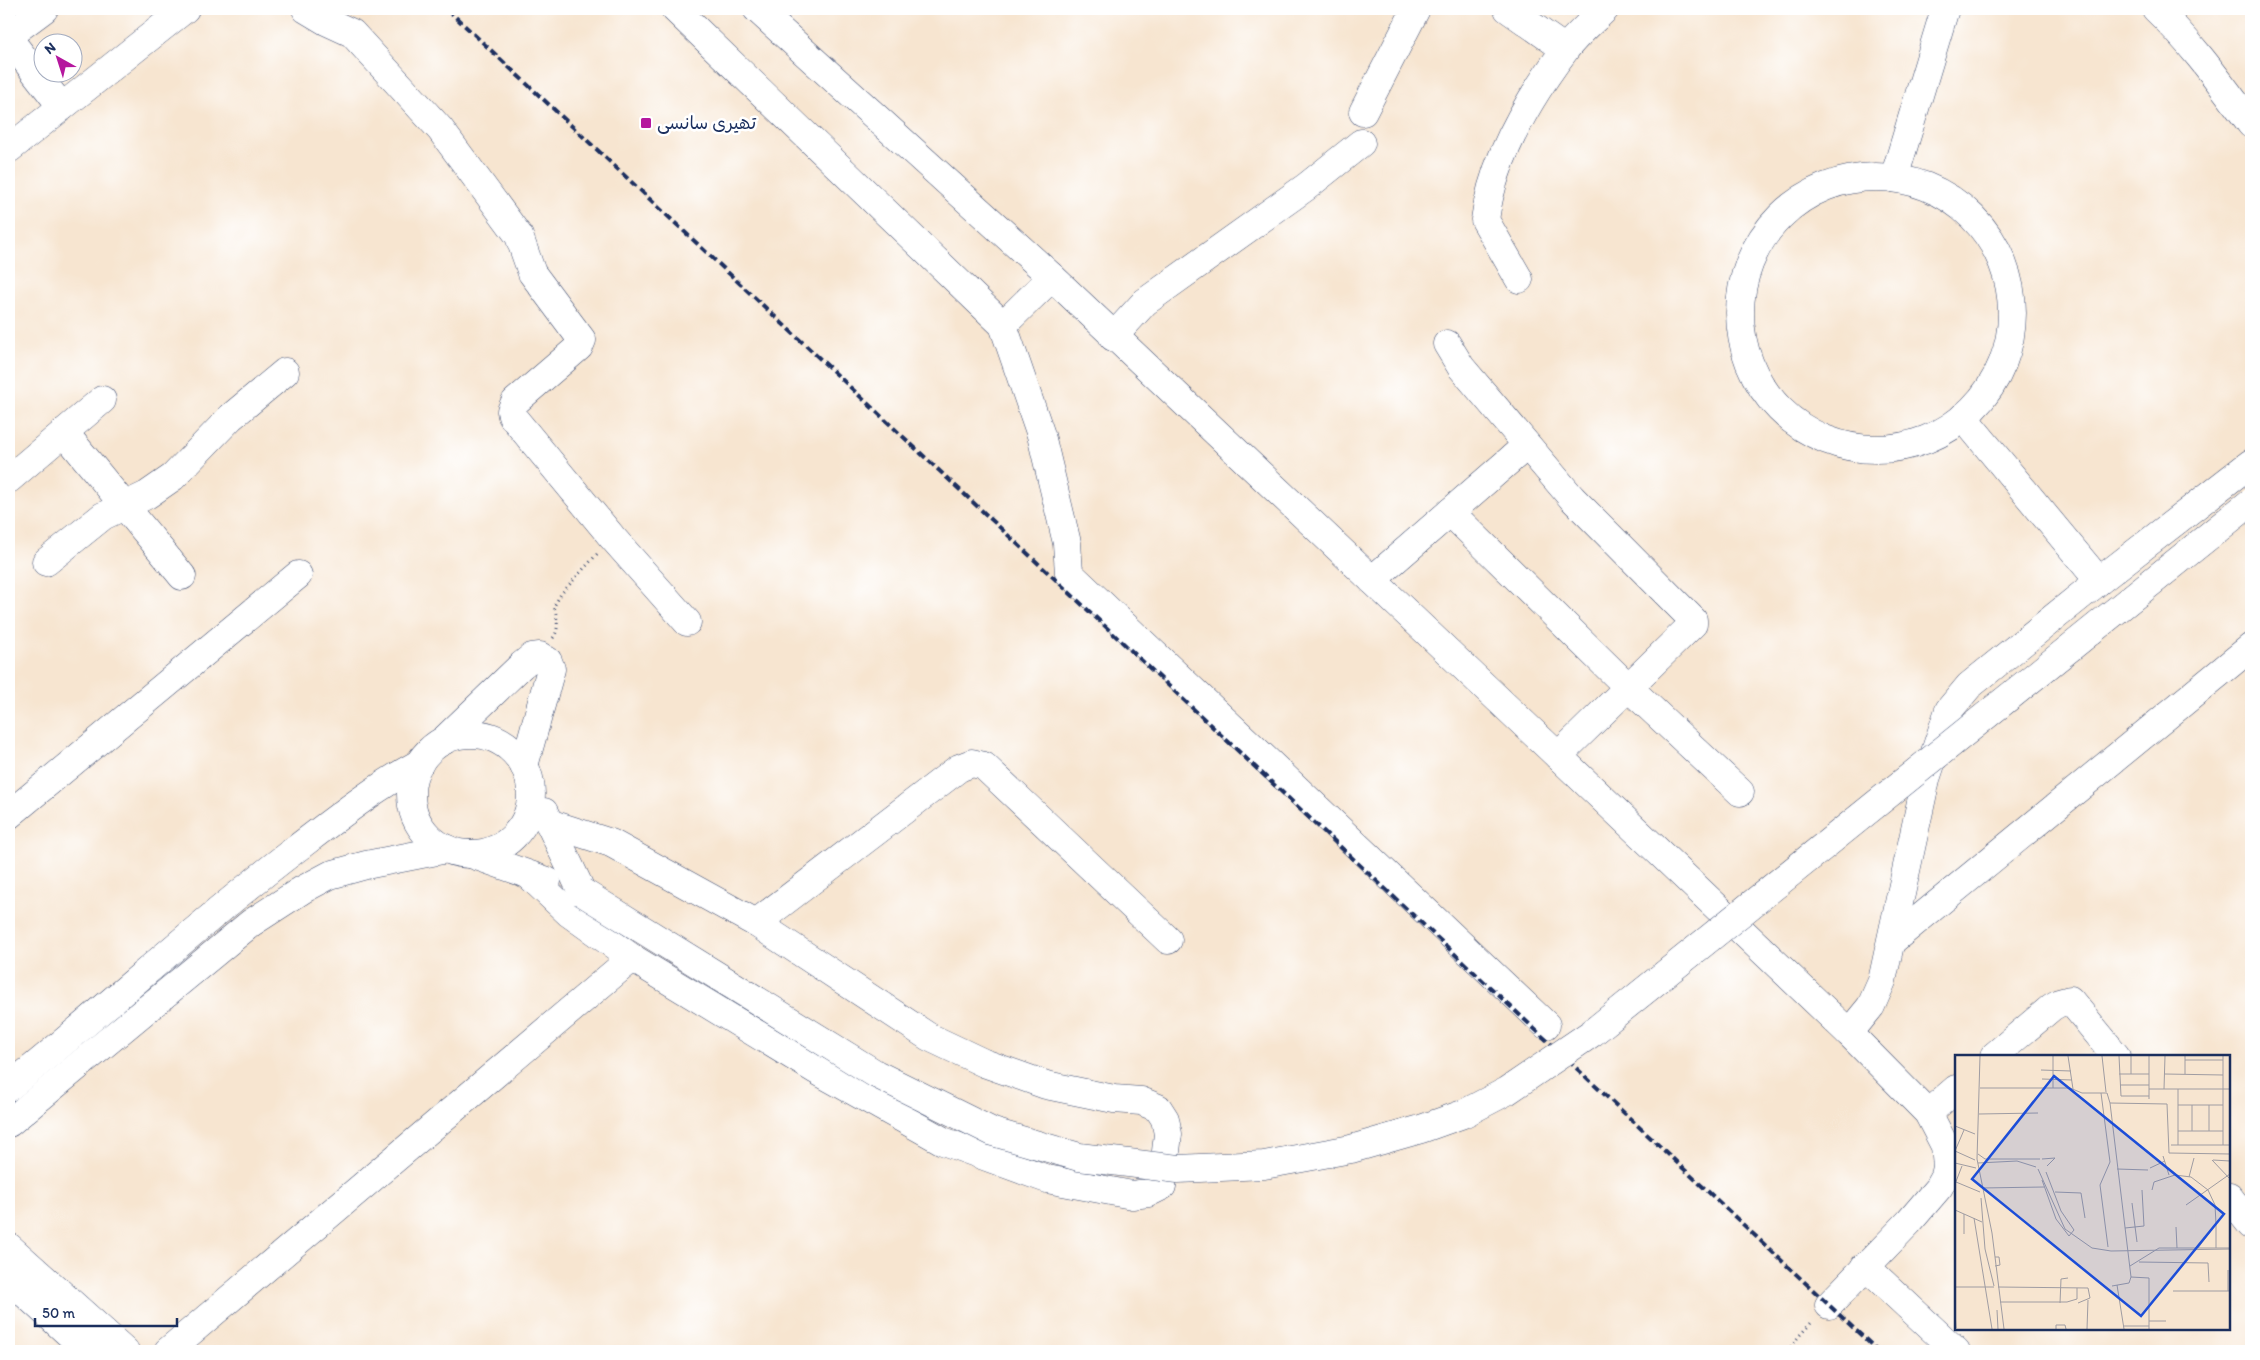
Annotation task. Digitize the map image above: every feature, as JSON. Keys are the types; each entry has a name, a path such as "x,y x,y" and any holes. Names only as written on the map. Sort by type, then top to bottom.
{"main road":[{"path":"9,35 44,9"},
{"path":"9,149 185,9"},
{"path":"306,9 352,33 440,129 520,236 532,273 582,340 579,347 515,402 511,412 612,537 686,622"},
{"path":"675,9 1003,325 1041,435 1067,543 1070,573 1546,1025"},
{"path":"757,9 1052,277 1849,1033 1928,1113 1945,1146 1947,1167 1944,1176 1922,1207 1829,1305"},
{"path":"1363,112 1416,9"},
{"path":"1508,9 1566,49"},
{"path":"1519,279 1485,220 1486,209 1507,148 1535,96 1566,49 1606,9"},
{"path":"1894,178 1945,9"},
{"path":"2156,9 2200,56 2251,124"},
{"path":"9,39 62,107"},
{"path":"1113,336 1145,302 1306,186 1361,143"},
{"path":"1863,177 1894,178 1912,181 1936,191 1972,215 1993,243 2007,275 2012,309 2012,327 2006,352 1987,392 1963,417 1936,435 1907,446 1875,449 1851,447 1828,441 1800,426 1776,406 1757,380 1745,351 1740,320 1742,288 1752,258 1773,224 1803,198 1832,184 1863,177"},
{"path":"1003,325 1052,277"},
{"path":"1447,344 1461,367 1526,446 1644,573 1692,617 1692,624 1558,756"},
{"path":"46,562 104,516 147,495 173,477 231,417 285,372"},
{"path":"9,479 102,400"},
{"path":"1963,417 2099,581"},
{"path":"64,432 182,576"},
{"path":"1372,580 1526,446"},
{"path":"1849,1033 1876,996 1892,941 1926,779 1949,710 1969,686 2099,581 2251,463"},
{"path":"9,1123 251,923 302,890 330,875 366,865 459,852 496,848 517,832 529,808 526,774 551,669 548,661 540,656 532,657 522,665 426,755 420,763 412,784 412,807 415,818 428,837 459,852 582,892 876,1074 993,1132 1079,1157 1178,1169 1264,1165 1350,1149 1420,1129 1463,1114 1507,1091 1592,1033 2251,502"},
{"path":"1450,512 1628,687 1740,792"},
{"path":"9,815 298,575"},
{"path":"1892,941 2251,647"},
{"path":"442,742 451,738 472,735 493,739 511,750 526,774 582,892"},
{"path":"9,1087 241,891 349,808 388,781 420,763"},
{"path":"756,922 959,768 972,763 984,766 1168,940"},
{"path":"530,876 569,913 632,958 816,1070 943,1141 1047,1179 1132,1195 1148,1194 1162,1186 1168,1134 1165,1119 1158,1108 1141,1101 1114,1099 1046,1085 984,1063 929,1037 756,922 611,842 549,822"},
{"path":"168,1351 632,958"},
{"path":"1995,1055 2052,1007 2059,1002 2070,1000 2115,1055"},
{"path":"1928,1113 1955,1090"},
{"path":"2230,1198 2251,1226"},
{"path":"9,1246 126,1351"},
{"path":"1865,1266 1956,1351"},
{"path":"9,1279 88,1351"}],"path":[{"path":"540,656 556,634 558,620 554,606 561,594 612,537"},
{"path":"1788,1351 1799,1336 1829,1305"}],"railway":[{"path":"447,9 1878,1351"}],"place":[{"name":"تھیری سانسی","path":"646,123"}]}
